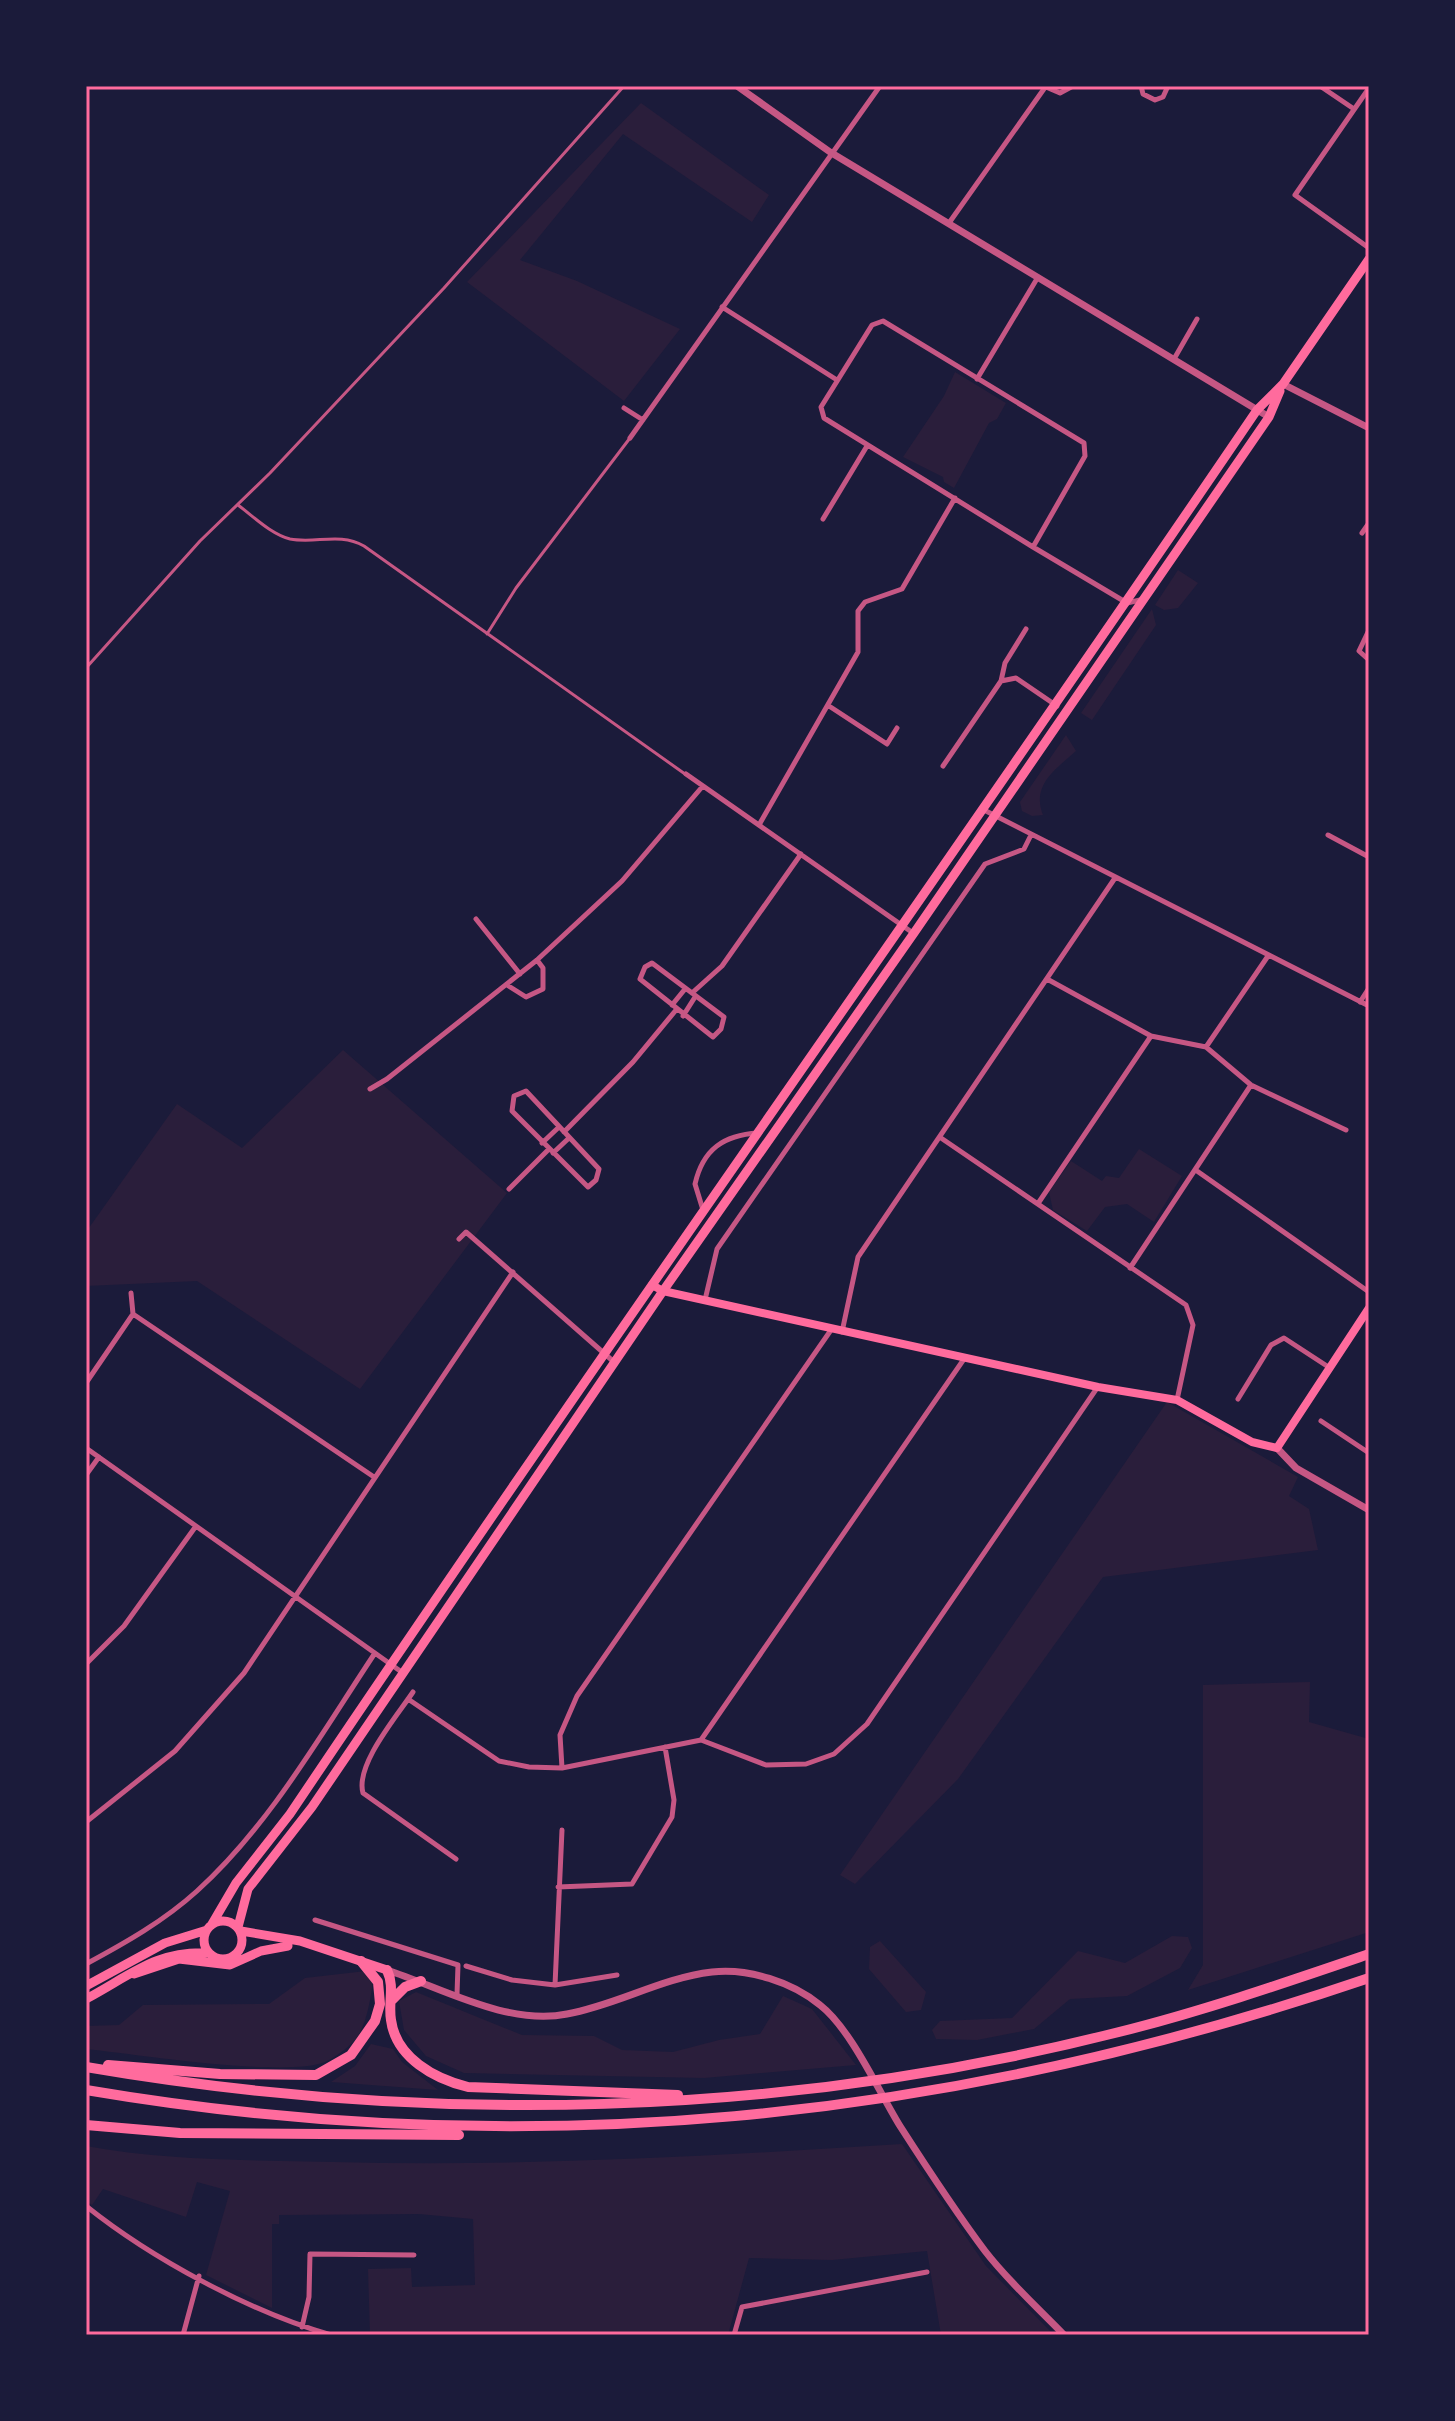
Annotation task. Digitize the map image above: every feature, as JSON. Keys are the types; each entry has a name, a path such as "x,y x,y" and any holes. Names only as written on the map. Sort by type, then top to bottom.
{"highway":[{"path":"86,2066 258,2093 408,2105 561,2106 745,2097 862,2083 1065,2046 1195,2010 1369,1954"},
{"path":"86,2066 220,2074 316,2075 351,2055 375,2021 380,2004 378,1982 361,1961"},
{"path":"387,1970 392,2000 391,2023 402,2047 423,2069 448,2082 560,2092 745,2097"},
{"path":"86,2125 180,2133 462,2135 780,2113 1009,2078 1194,2034 1369,1978"},
{"path":"392,2000 405,1987 421,1981"},
{"path":"86,2090 251,2113 365,2123 490,2129 593,2126"}],"main road":[{"path":"209,1953 204,1942 236,1883 290,1814 604,1354 1058,706 1257,410 1283,384 1369,259"},
{"path":"238,1953 243,1942 239,1929 248,1889 312,1807 663,1291 995,816 1269,417 1283,384"},
{"path":"652,1285 705,1302 831,1330 1098,1387 1177,1400 1252,1442 1277,1448 1369,1308"},
{"path":"86,1986 165,1943 226,1921 239,1929 320,1947 387,1970"},
{"path":"86,1999 164,1955 184,1951 209,1953 224,1959 266,1945 320,1947"},
{"path":"134,1974 179,1959 230,1965 261,1951 288,1946"}],"street":[{"path":"737,86 830,152 1269,417"},
{"path":"630,438 830,152 880,86"},
{"path":"948,224 1046,86 1060,93 1073,86"},
{"path":"1140,87 1155,100 1163,97 1168,86"},
{"path":"1320,86 1354,109"},
{"path":"1369,88 1295,195 1369,248"},
{"path":"977,379 1038,277"},
{"path":"722,307 837,380"},
{"path":"1174,359 1197,319"},
{"path":"1033,547 1087,448 883,321 872,325 821,407 821,413 867,446 955,498 1033,547 1127,603 1143,600"},
{"path":"1283,384 1369,428"},
{"path":"624,408 643,420"},
{"path":"823,519 867,446"},
{"path":"759,825 858,652 858,611 865,602 902,589 955,498"},
{"path":"1362,533 1369,523"},
{"path":"943,766 1001,681 1005,663 1026,629"},
{"path":"1369,630 1359,651 1369,660"},
{"path":"1001,681 1016,678 1058,706"},
{"path":"829,706 887,744 897,728"},
{"path":"686,774 914,933"},
{"path":"370,1089 537,960 622,881 702,787"},
{"path":"983,809 1369,1006"},
{"path":"705,1302 717,1249 985,864 1024,849 1031,835"},
{"path":"1328,835 1369,857"},
{"path":"683,1016 694,995 722,966 801,854"},
{"path":"842,1332 858,1257 1115,878"},
{"path":"476,919 520,974"},
{"path":"1206,1047 1268,956"},
{"path":"507,985 526,997 543,989 543,968 537,960"},
{"path":"652,963 685,989 724,1017 721,1029 713,1037 640,979 645,967 652,963"},
{"path":"1047,979 1151,1036 1206,1047 1251,1085 1346,1130"},
{"path":"1360,1002 1369,988"},
{"path":"509,1189 551,1151 564,1132 633,1062 685,989"},
{"path":"1039,1202 1151,1036"},
{"path":"1130,1268 1251,1085"},
{"path":"526,1091 599,1169 596,1180 588,1187 542,1143 512,1111 514,1096 526,1091"},
{"path":"542,1143 564,1132"},
{"path":"704,1210 695,1184 710,1150 734,1135 758,1133"},
{"path":"941,1138 1186,1305 1193,1325 1177,1400"},
{"path":"1197,1171 1369,1292"},
{"path":"459,1239 466,1232 615,1362"},
{"path":"86,1822 175,1751 244,1673 513,1272"},
{"path":"86,1383 133,1314 131,1293"},
{"path":"133,1314 374,1477"},
{"path":"562,1768 560,1735 577,1696 831,1330"},
{"path":"1238,1399 1271,1345 1284,1338 1330,1368"},
{"path":"701,1740 965,1358"},
{"path":"408,1699 499,1761 529,1767 562,1768 701,1740 766,1765 806,1764 834,1754 867,1724 1098,1387"},
{"path":"1321,1421 1369,1453"},
{"path":"86,1448 403,1673"},
{"path":"1277,1448 1296,1468 1369,1510"},
{"path":"86,1475 99,1457"},
{"path":"86,1664 124,1626 196,1526"},
{"path":"86,1964 176,1909 225,1864 275,1802 375,1653"},
{"path":"413,1692 362,1773 363,1793 456,1859"},
{"path":"558,1887 632,1884 672,1817 674,1800 665,1747"},
{"path":"555,1985 562,1830"},
{"path":"315,1920 458,1965 457,1994"},
{"path":"466,1966 512,1980 555,1985 617,1975"},
{"path":"387,1970 521,2015 553,2016 591,2008 686,1977 712,1972 750,1973 792,1988 822,2005 856,2050 900,2125 986,2253 1064,2335"},
{"path":"86,2206 239,2300 302,2327 331,2335"},
{"path":"302,2327 309,2297 310,2254 414,2255"},
{"path":"734,2335 742,2307 927,2272"},
{"path":"183,2335 199,2276"}],"lane":[{"path":"86,668 444,288 624,86"},
{"path":"487,634 516,588 630,438"},
{"path":"238,505 287,538 352,539 686,774"}],"shaded area":[{"path":"641,103 769,195 752,222 623,134 520,260 577,281 680,329 624,401 467,282"},
{"path":"955,372 1006,403 997,419 989,423 954,488 944,482 943,477 903,457 944,396"},
{"path":"1178,570 1198,583 1178,608 1164,610 1155,605"},
{"path":"1152,609 1156,625 1092,720 1081,713"},
{"path":"1066,735 1076,751 1043,786 1040,804 1043,815 1032,816 1022,811 1020,802"},
{"path":"343,1050 507,1193 360,1389 197,1281 86,1286 86,1232 177,1104 242,1148"},
{"path":"1139,1149 1182,1176 1154,1222 1127,1204 1105,1207 1087,1231 1053,1210 1049,1192 1071,1161 1102,1181 1106,1176 1119,1178"},
{"path":"1167,1402 1298,1477 1289,1496 1309,1509 1318,1550 1103,1577 958,1779 855,1884 840,1875"},
{"path":"1310,1682 1309,1722 1369,1739 1369,1932 1188,1990 1203,1965 1203,1685"},
{"path":"1172,1936 1188,1937 1192,1948 1180,1968 1127,1996 1070,1999 1034,2029 977,2040 936,2039 932,2030 940,2021 1012,2018 1078,1951 1125,1963"},
{"path":"880,1941 926,1992 921,2010 906,2012 869,1969 870,1947"},
{"path":"366,1971 373,1982 359,2034 352,2043 325,2062 305,2066 245,2066 86,2049 86,2026 119,2025 143,2005 269,2004 305,1978"},
{"path":"416,1992 522,2035 594,2036 622,2050 673,2052 719,2040 760,2034 783,1996 812,2009 856,2065 704,2078 464,2073 426,2056 404,2030 399,2001"},
{"path":"371,2044 393,2049 402,2062 438,2090 331,2082 355,2066"},
{"path":"902,2144 986,2266 1054,2335 941,2335 927,2251 832,2260 749,2258 728,2335 370,2335 368,2269 411,2268 412,2287 475,2285 473,2219 419,2214 279,2215 279,2224 272,2224 272,2308 206,2275 230,2191 197,2182 186,2217 103,2189 92,2205 86,2201 86,2146 147,2155 209,2159 475,2163 689,2156"}]}
